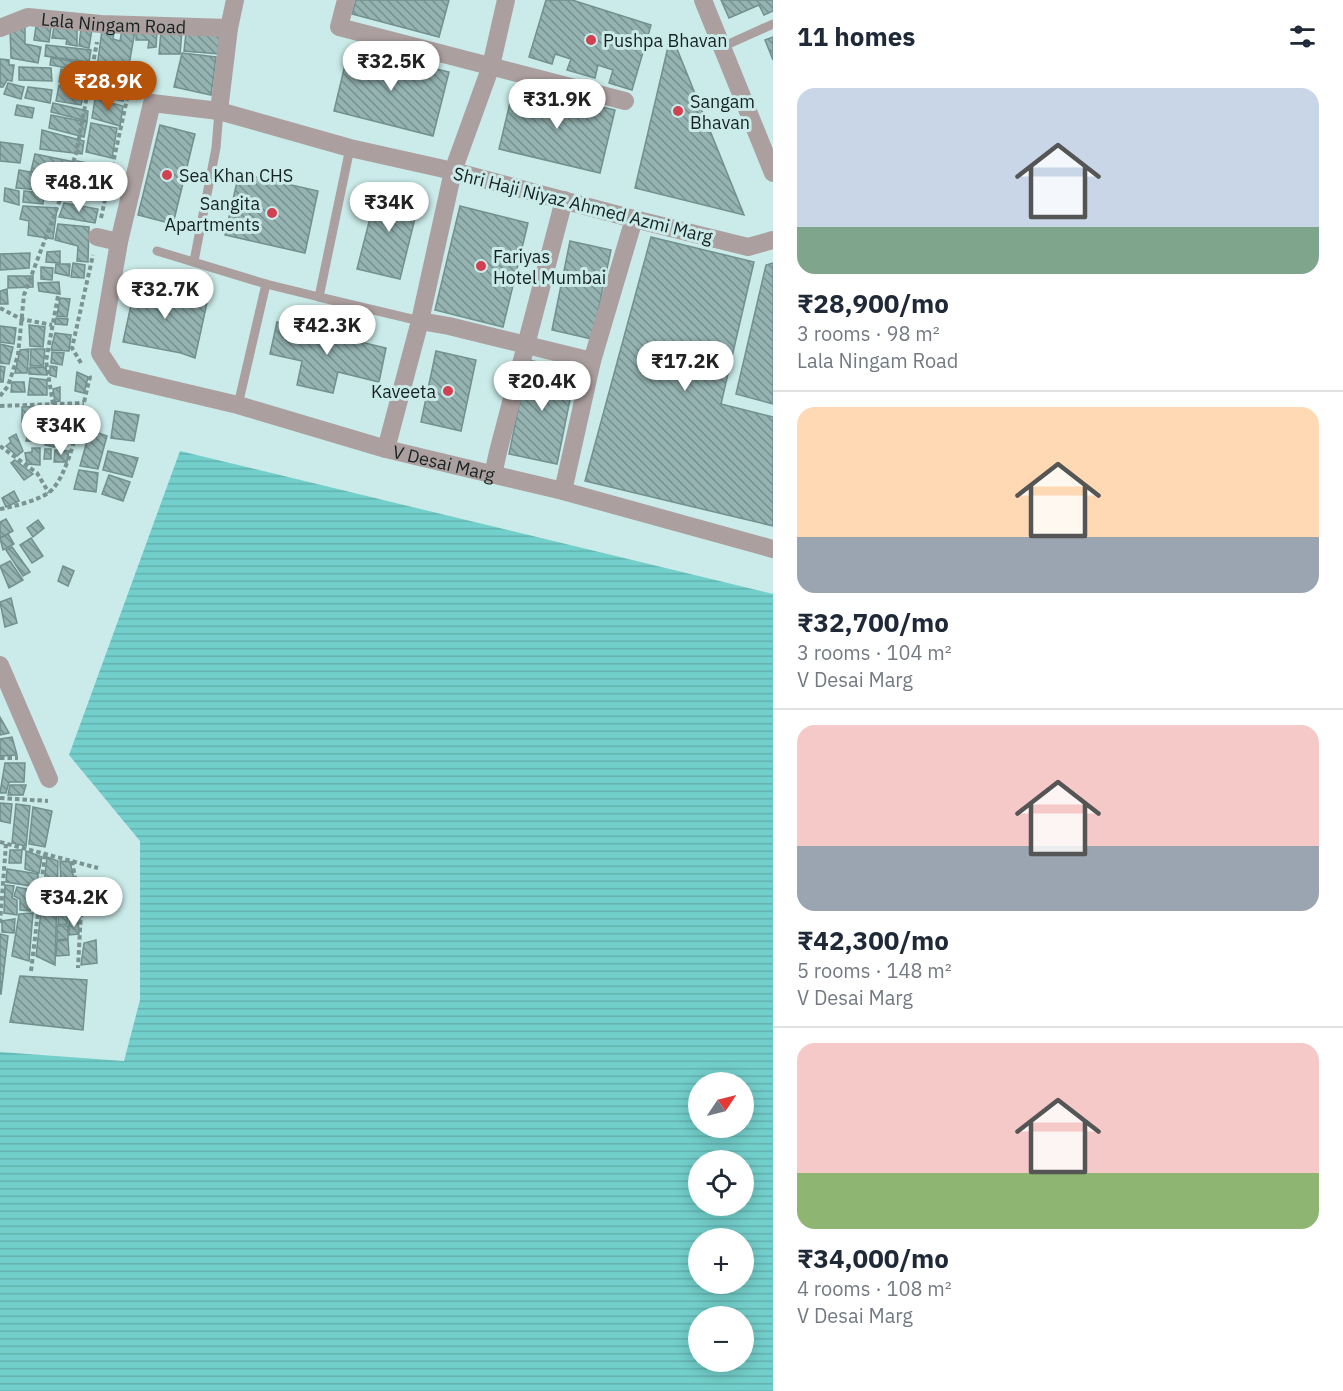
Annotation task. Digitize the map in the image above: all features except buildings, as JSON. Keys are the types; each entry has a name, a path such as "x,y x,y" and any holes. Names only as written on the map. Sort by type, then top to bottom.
{"street":[{"path":"219,111 234,0"},
{"path":"346,0 339,27 625,101"},
{"path":"386,449 420,321 453,171 491,66 506,0"},
{"path":"703,0 773,173"},
{"name":"Lala Ningam Road","path":"0,28 29,9 101,24 229,28"},
{"name":"Shri Haji Niyaz Ahmed Azmi Marg","path":"119,242 152,103 219,111 350,148 453,171 748,247 773,240"},
{"path":"494,475 564,200"},
{"path":"563,491 592,362 634,219"},
{"path":"97,237 119,242"},
{"name":"V Desai Marg","path":"119,242 100,353 115,376 238,405 386,449 563,491 773,549"},
{"path":"420,321 449,326 592,362"},
{"path":"0,665 49,779"}],"lane":[{"path":"722,47 773,24"},
{"path":"194,261 216,148 219,111"},
{"path":"319,297 350,148"},
{"path":"157,251 266,284 420,321"},
{"path":"238,405 266,284"}],"path":[{"path":"0,396 8,387 18,355 24,295 76,154 101,24"},
{"path":"53,404 46,361 58,296"},
{"path":"0,308 21,319 52,325"},
{"path":"0,406 84,403"},
{"path":"0,447 37,473 49,493"},
{"path":"0,758 19,758"},
{"path":"0,798 49,801"},
{"path":"0,842 98,868"},
{"path":"0,923 6,844"},
{"path":"31,971 45,854"},
{"path":"72,861 81,911 78,968"}],"water":[{"path":"180,451 773,594 773,1391 0,1391 0,1052 124,1061 140,1000 140,841 69,755"}],"place":[{"name":"Pushpa Bhavan","path":"591,40"},
{"name":"Sangam Bhavan","path":"678,111"},
{"name":"Sea Khan CHS","path":"167,175"},
{"name":"Sangita Apartments","path":"272,213"},
{"name":"Fariyas Hotel Mumbai","path":"481,266"},
{"name":"Kaveeta","path":"448,391"}]}
